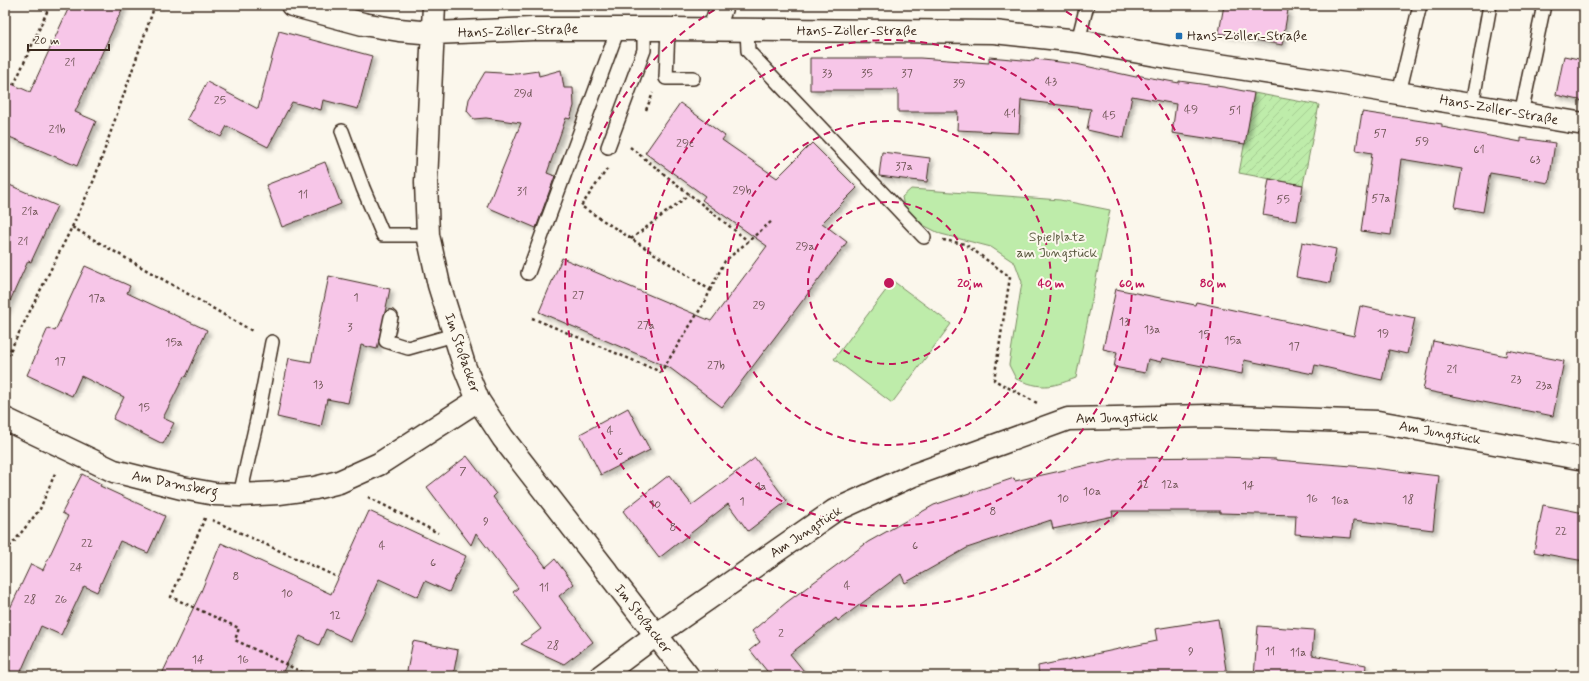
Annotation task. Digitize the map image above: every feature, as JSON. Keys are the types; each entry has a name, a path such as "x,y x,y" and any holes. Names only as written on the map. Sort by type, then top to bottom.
{"street":[{"name":"Hans-Zöller-Straße","path":"292,5 363,24 399,30 433,33 532,29 668,28 994,32 1078,41 1173,58 1399,93 1584,124"},
{"name":"Im Stoßacker","path":"434,5 426,182 428,235 439,285 465,368 478,400 503,438 688,676"},
{"path":"714,29 722,5"},
{"name":"Am Damsberg","path":"5,419 114,471 182,488 216,494 240,495 279,493 315,488 339,482 379,464 478,400"},
{"name":"Am Jungstück","path":"601,676 656,635 834,511 910,476 1068,419 1208,416 1378,422 1584,459"}],"lane":[{"path":"1078,41 1087,5"},
{"path":"1399,93 1420,5"},
{"path":"1472,106 1490,5"},
{"path":"1521,114 1544,5"},
{"path":"668,28 666,78 693,78"},
{"path":"528,273 618,29"},
{"path":"608,147 644,50 644,29"},
{"path":"747,30 748,51 924,237"},
{"path":"342,131 363,188 383,235 428,235"},
{"path":"391,317 386,341 408,348 454,335"},
{"path":"240,495 257,420 272,342"}],"path":[{"path":"14,86 50,5"},
{"path":"5,361 94,180 155,5"},
{"path":"644,114 657,85 666,78"},
{"path":"626,144 748,241"},
{"path":"612,162 580,206 710,290"},
{"path":"631,239 689,194"},
{"path":"532,318 661,372 706,300 725,261 772,221"},
{"path":"72,227 272,342"},
{"path":"924,237 965,244 1010,278 994,380 1068,419"},
{"path":"5,551 40,509 66,448"},
{"path":"339,482 438,533"},
{"path":"308,675 235,640 239,628 171,597 206,517 335,576"}],"green space":[{"path":"1254,93 1319,105 1303,185 1239,173"},
{"name":"Spielplatz am Jungstück","path":"911,189 1060,200 1110,210 1076,378 1059,384 1046,386 1039,386 1016,379 1009,365 1022,282 1015,263 991,247 941,234 923,225 905,212 902,197"},
{"path":"893,281 951,324 892,403 834,359"}],"building":[{"path":"70,5 124,5 75,112 96,121 77,166 5,135 5,81 30,92"},
{"path":"1224,5 1262,5 1288,10 1282,45 1219,33"},
{"path":"279,31 372,56 358,109 323,100 321,110 292,102 268,147 227,126 221,137 187,119 207,82 258,109"},
{"path":"1564,56 1584,60 1584,101 1556,95"},
{"path":"989,57 1034,61 1035,59 1076,64 1136,77 1136,75 1179,83 1179,81 1254,93 1245,144 1172,133 1176,104 1132,96 1124,138 1087,130 1091,109 1021,100 1019,133 957,130 958,112 898,112 898,90 810,90 810,58 920,58 989,63"},
{"path":"561,70 564,88 573,88 574,106 570,119 566,118 547,173 555,176 536,228 487,207 521,123 486,118 474,119 467,111 469,99 485,72 517,74 538,71 539,76"},
{"path":"680,103 725,136 722,140 777,178 812,143 857,188 822,223 847,242 722,407 670,368 539,312 562,258 711,321 767,246 702,200 705,196 645,153"},
{"path":"1362,112 1442,124 1442,127 1521,142 1521,138 1555,143 1549,183 1490,173 1483,212 1455,207 1462,169 1401,159 1391,235 1361,231 1372,153 1356,150"},
{"path":"882,152 930,158 927,182 879,176"},
{"path":"325,162 341,204 282,227 266,185"},
{"path":"1269,179 1303,185 1297,221 1263,215"},
{"path":"5,183 57,206 31,262 28,261 5,312"},
{"path":"1302,242 1336,249 1330,283 1296,277"},
{"path":"85,266 130,286 127,293 207,330 186,377 184,376 163,418 174,423 163,444 113,419 124,397 81,376 72,396 27,375 48,328 55,331"},
{"path":"329,276 390,289 377,349 361,345 348,403 327,399 321,427 277,417 289,358 311,362"},
{"path":"1116,289 1195,305 1196,302 1354,336 1360,306 1415,318 1407,354 1389,350 1382,380 1315,365 1313,374 1244,360 1242,374 1162,358 1161,362 1148,359 1145,373 1114,367 1117,352 1103,349"},
{"path":"1433,341 1506,356 1507,350 1564,361 1553,416 1423,390"},
{"path":"628,408 650,450 601,475 580,434"},
{"path":"467,456 496,494 493,497 546,567 555,559 574,584 559,596 593,642 564,664 521,644 541,629 513,592 518,588 476,533 471,545 427,487"},
{"path":"1222,457 1276,459 1365,467 1439,476 1433,530 1353,520 1351,538 1295,534 1296,515 1220,513 1220,511 1112,511 1113,516 1053,529 1051,520 967,548 905,583 901,574 838,621 836,618 790,654 808,676 771,676 750,650 760,642 752,631 787,602 868,542 934,505 1014,478 1015,481 1119,458"},
{"path":"755,458 787,501 748,531 728,504 659,558 623,511 669,475 692,505"},
{"path":"82,474 101,484 100,486 165,516 148,553 120,541 97,592 84,586 61,635 41,626 19,676 5,676 5,619 31,564 43,570 68,516 62,513"},
{"path":"1543,505 1584,513 1584,561 1534,552"},
{"path":"369,511 466,556 449,592 425,581 418,597 379,579 351,641 326,629 319,645 300,636 281,676 161,676 200,594 221,543 331,594"},
{"path":"1218,619 1227,676 1039,676 1038,666 1157,641 1155,629"},
{"path":"1258,626 1314,630 1312,655 1366,665 1365,676 1254,676"},
{"path":"413,641 458,650 453,676 406,676"}],"place":[{"name":"Hans-Zöller-Straße","path":"1179,36"}]}
